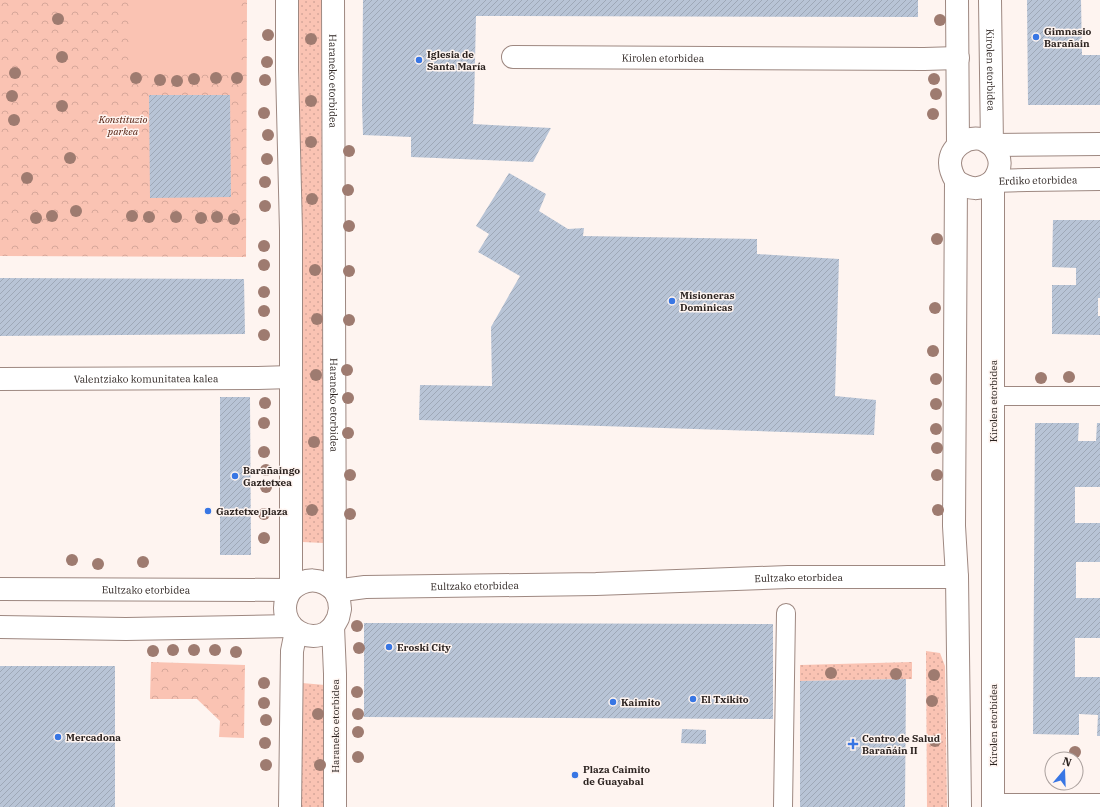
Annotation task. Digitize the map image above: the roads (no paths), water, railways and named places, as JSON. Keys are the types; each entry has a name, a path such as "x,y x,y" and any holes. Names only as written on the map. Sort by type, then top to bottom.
{"street":[{"path":"287,0 291,231 291,590 285,602 285,609 286,618 294,628 302,634 318,636 326,633 333,627"},
{"name":"Haraneko etorbidea","path":"333,0 335,592 339,600 340,609 338,618 333,627 335,674 336,807"},
{"path":"958,0 958,145"},
{"name":"Kirolen etorbidea","path":"990,0 992,145 1000,158 998,174 993,181 993,805"},
{"name":"Kirolen etorbidea","path":"512,57 958,58"},
{"path":"960,807 957,577 954,526 956,181 951,171 951,157 958,145 965,140 973,138 986,141 992,145 1100,144"},
{"name":"Erdiko etorbidea","path":"956,181 964,186 978,189 993,181 1100,179"},
{"name":"Valentziako komunitatea kalea","path":"0,379 291,377"},
{"path":"993,396 1100,396"},
{"name":"Eultzako etorbidea","path":"0,589 291,590 297,585 313,580 329,586 335,592 365,587 596,584 788,577 957,577"},
{"path":"783,807 786,613"},
{"path":"0,627 126,629 294,628"},
{"path":"290,807 292,659 294,628"},
{"path":"993,805 1100,803"}],"place":[{"name":"Gimnasio Barañain","path":"1036,37"},
{"name":"Iglesia de Santa María","path":"419,60"},
{"name":"Misioneras Dominicas","path":"672,301"},
{"name":"Barañaingo Gaztetxea","path":"235,476"},
{"name":"Gaztetxe plaza","path":"208,511"},
{"name":"Eroski City","path":"389,647"},
{"name":"El Txikito","path":"693,699"},
{"name":"Kaimito","path":"613,702"},
{"name":"Mercadona","path":"58,737"},
{"name":"Centro de Salud Barañáin II","path":"853,744"},
{"name":"Plaza Caimito de Guayabal","path":"575,775"}],"park label":[{"name":"Konstituzio parkea","path":"123,124"}]}
